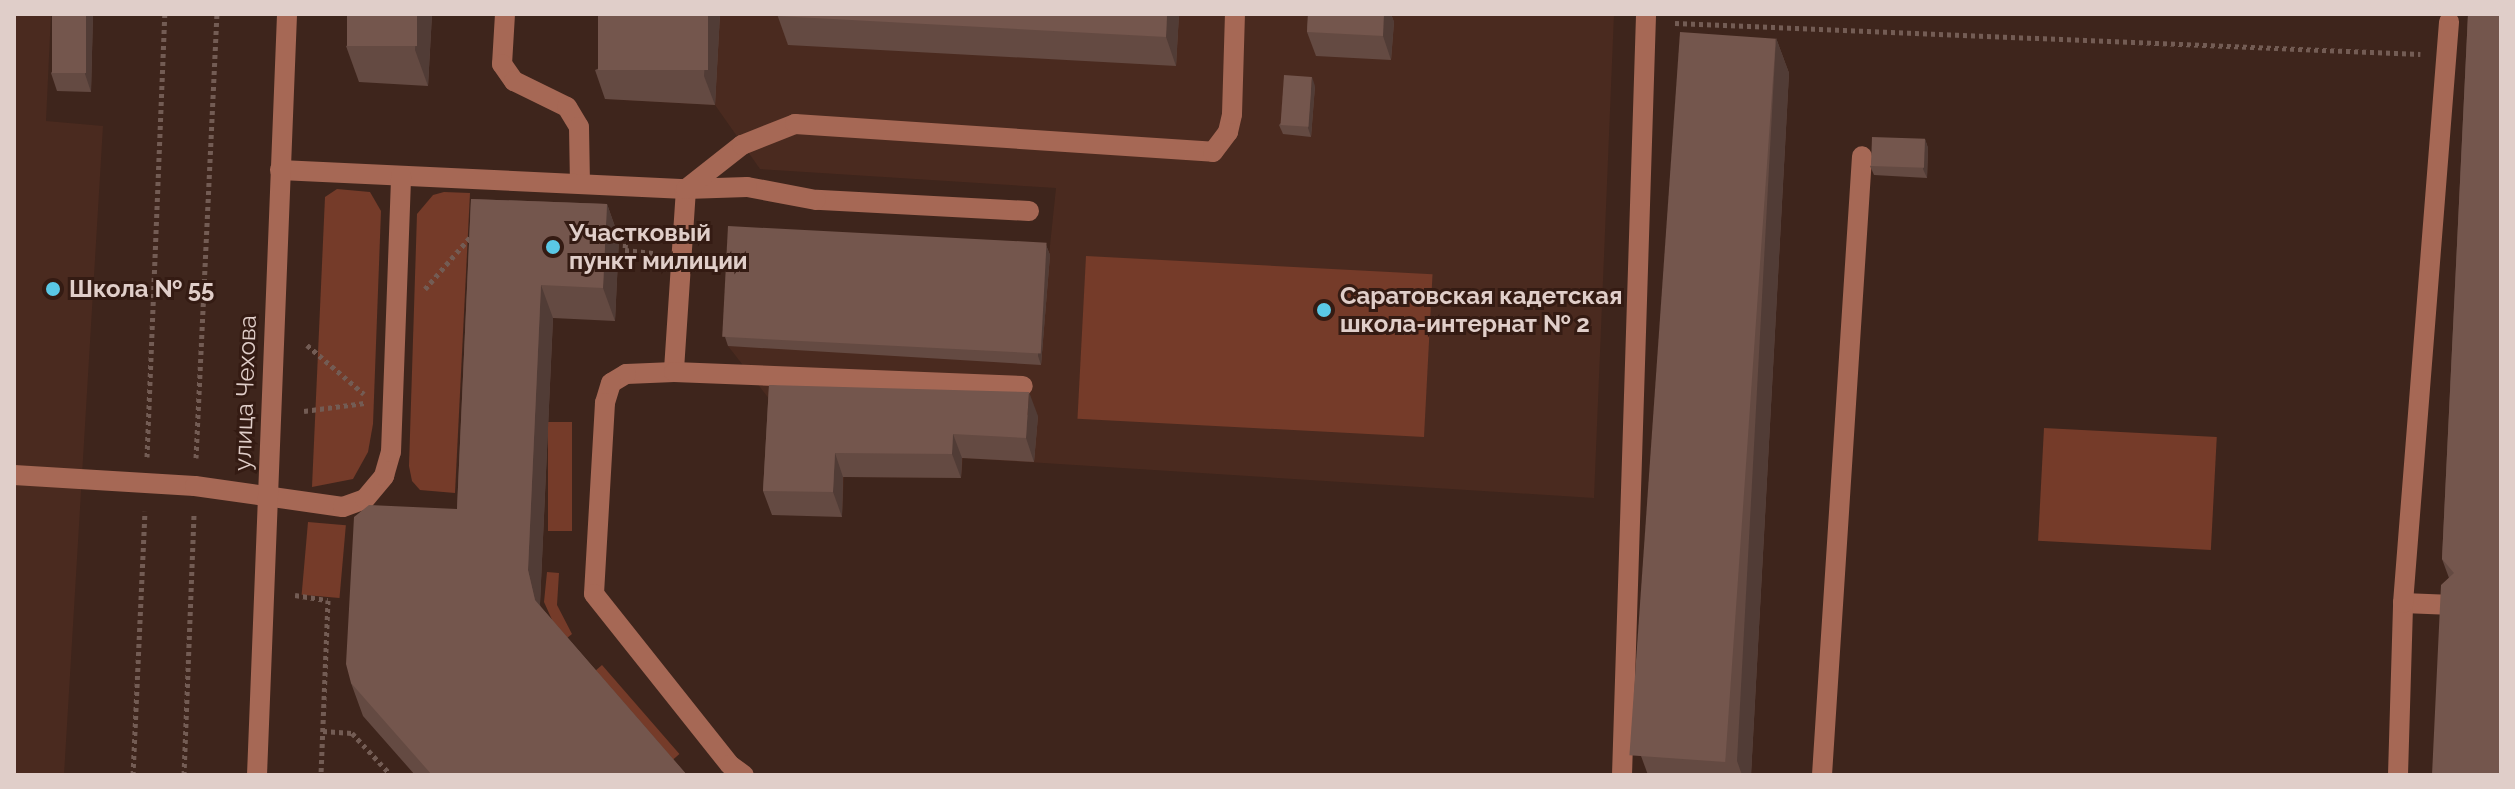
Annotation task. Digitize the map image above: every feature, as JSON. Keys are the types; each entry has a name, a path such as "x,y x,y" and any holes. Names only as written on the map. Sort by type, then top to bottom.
{"street":[{"name":"улица Чехова","path":"257,775 287,14"},
{"path":"505,14 502,64 514,81 567,107 579,127 580,183"},
{"path":"674,372 686,189 742,145 795,124 1213,152 1228,132 1232,114 1235,14"},
{"path":"1622,775 1646,18"},
{"path":"2398,775 2403,603 2449,22"},
{"path":"1822,775 1862,156"},
{"path":"280,170 686,189 747,187 816,200 1029,211"},
{"path":"14,475 195,486 343,507 365,499 384,476 391,452 401,176"},
{"path":"744,775 730,765 594,594 605,403 611,383 626,374 674,372 1023,386"},
{"path":"2403,603 2453,605"}],"path":[{"path":"133,775 165,14"},
{"path":"184,775 217,14"},
{"path":"1646,18 2447,55"},
{"path":"396,323 483,223 485,180"},
{"path":"604,230 626,236 625,250 683,256"},
{"path":"304,411 373,402 307,345"},
{"path":"323,731 352,733 391,775"}],"shaded area":[{"name":"Школа № 55","path":"14,14 51,14 46,121 103,126 64,775 14,775"},
{"name":"Саратовская кадетская школа-интернат № 2","path":"610,14 1614,14 1594,498 963,458 961,478 844,477 842,517 777,409 728,346 1049,255 1056,188 760,169 715,105 605,99"},
{"path":"337,189 370,192 381,211 373,424 368,452 353,479 312,487 325,197"},
{"path":"444,192 470,193 455,493 420,490 412,481 409,466 417,214 433,195"},
{"path":"1086,256 1433,274 1424,437 1077,419"},
{"path":"548,422 572,422 572,531 548,531"},
{"path":"2044,428 2217,437 2211,550 2038,541"},
{"path":"308,522 346,525 339,598 302,595"},
{"path":"547,572 559,573 557,605 572,634 562,642 544,602"},
{"path":"602,665 679,754 667,765 590,675"}],"building":[{"path":"52,14 86,14 86,73 52,73"},
{"path":"347,14 417,14 417,46 347,46"},
{"path":"598,14 708,14 708,70 598,70"},
{"path":"777,14 1167,14 1166,37"},
{"path":"1308,14 1384,14 1383,36 1307,32"},
{"path":"2468,14 2501,14 2501,775 2432,775 2441,585 2454,573 2442,559"},
{"path":"1680,32 1776,39 1725,762 1629,755"},
{"path":"1284,75 1312,77 1308,127 1281,125"},
{"path":"1872,137 1925,139 1924,168 1871,166"},
{"path":"471,199 607,204 603,288 541,285 528,570 535,600 687,775 432,775 351,683 346,664 354,517 369,505 457,509"},
{"path":"728,226 1047,243 1041,354 722,337"},
{"path":"769,385 1029,392 1026,438 953,434 952,454 835,453 833,492 763,491"}],"place":[{"name":"Участковый пункт милиции","path":"553,247"},
{"name":"Школа № 55","path":"53,289"},
{"name":"Саратовская кадетская школа-интернат № 2","path":"1324,310"}]}
